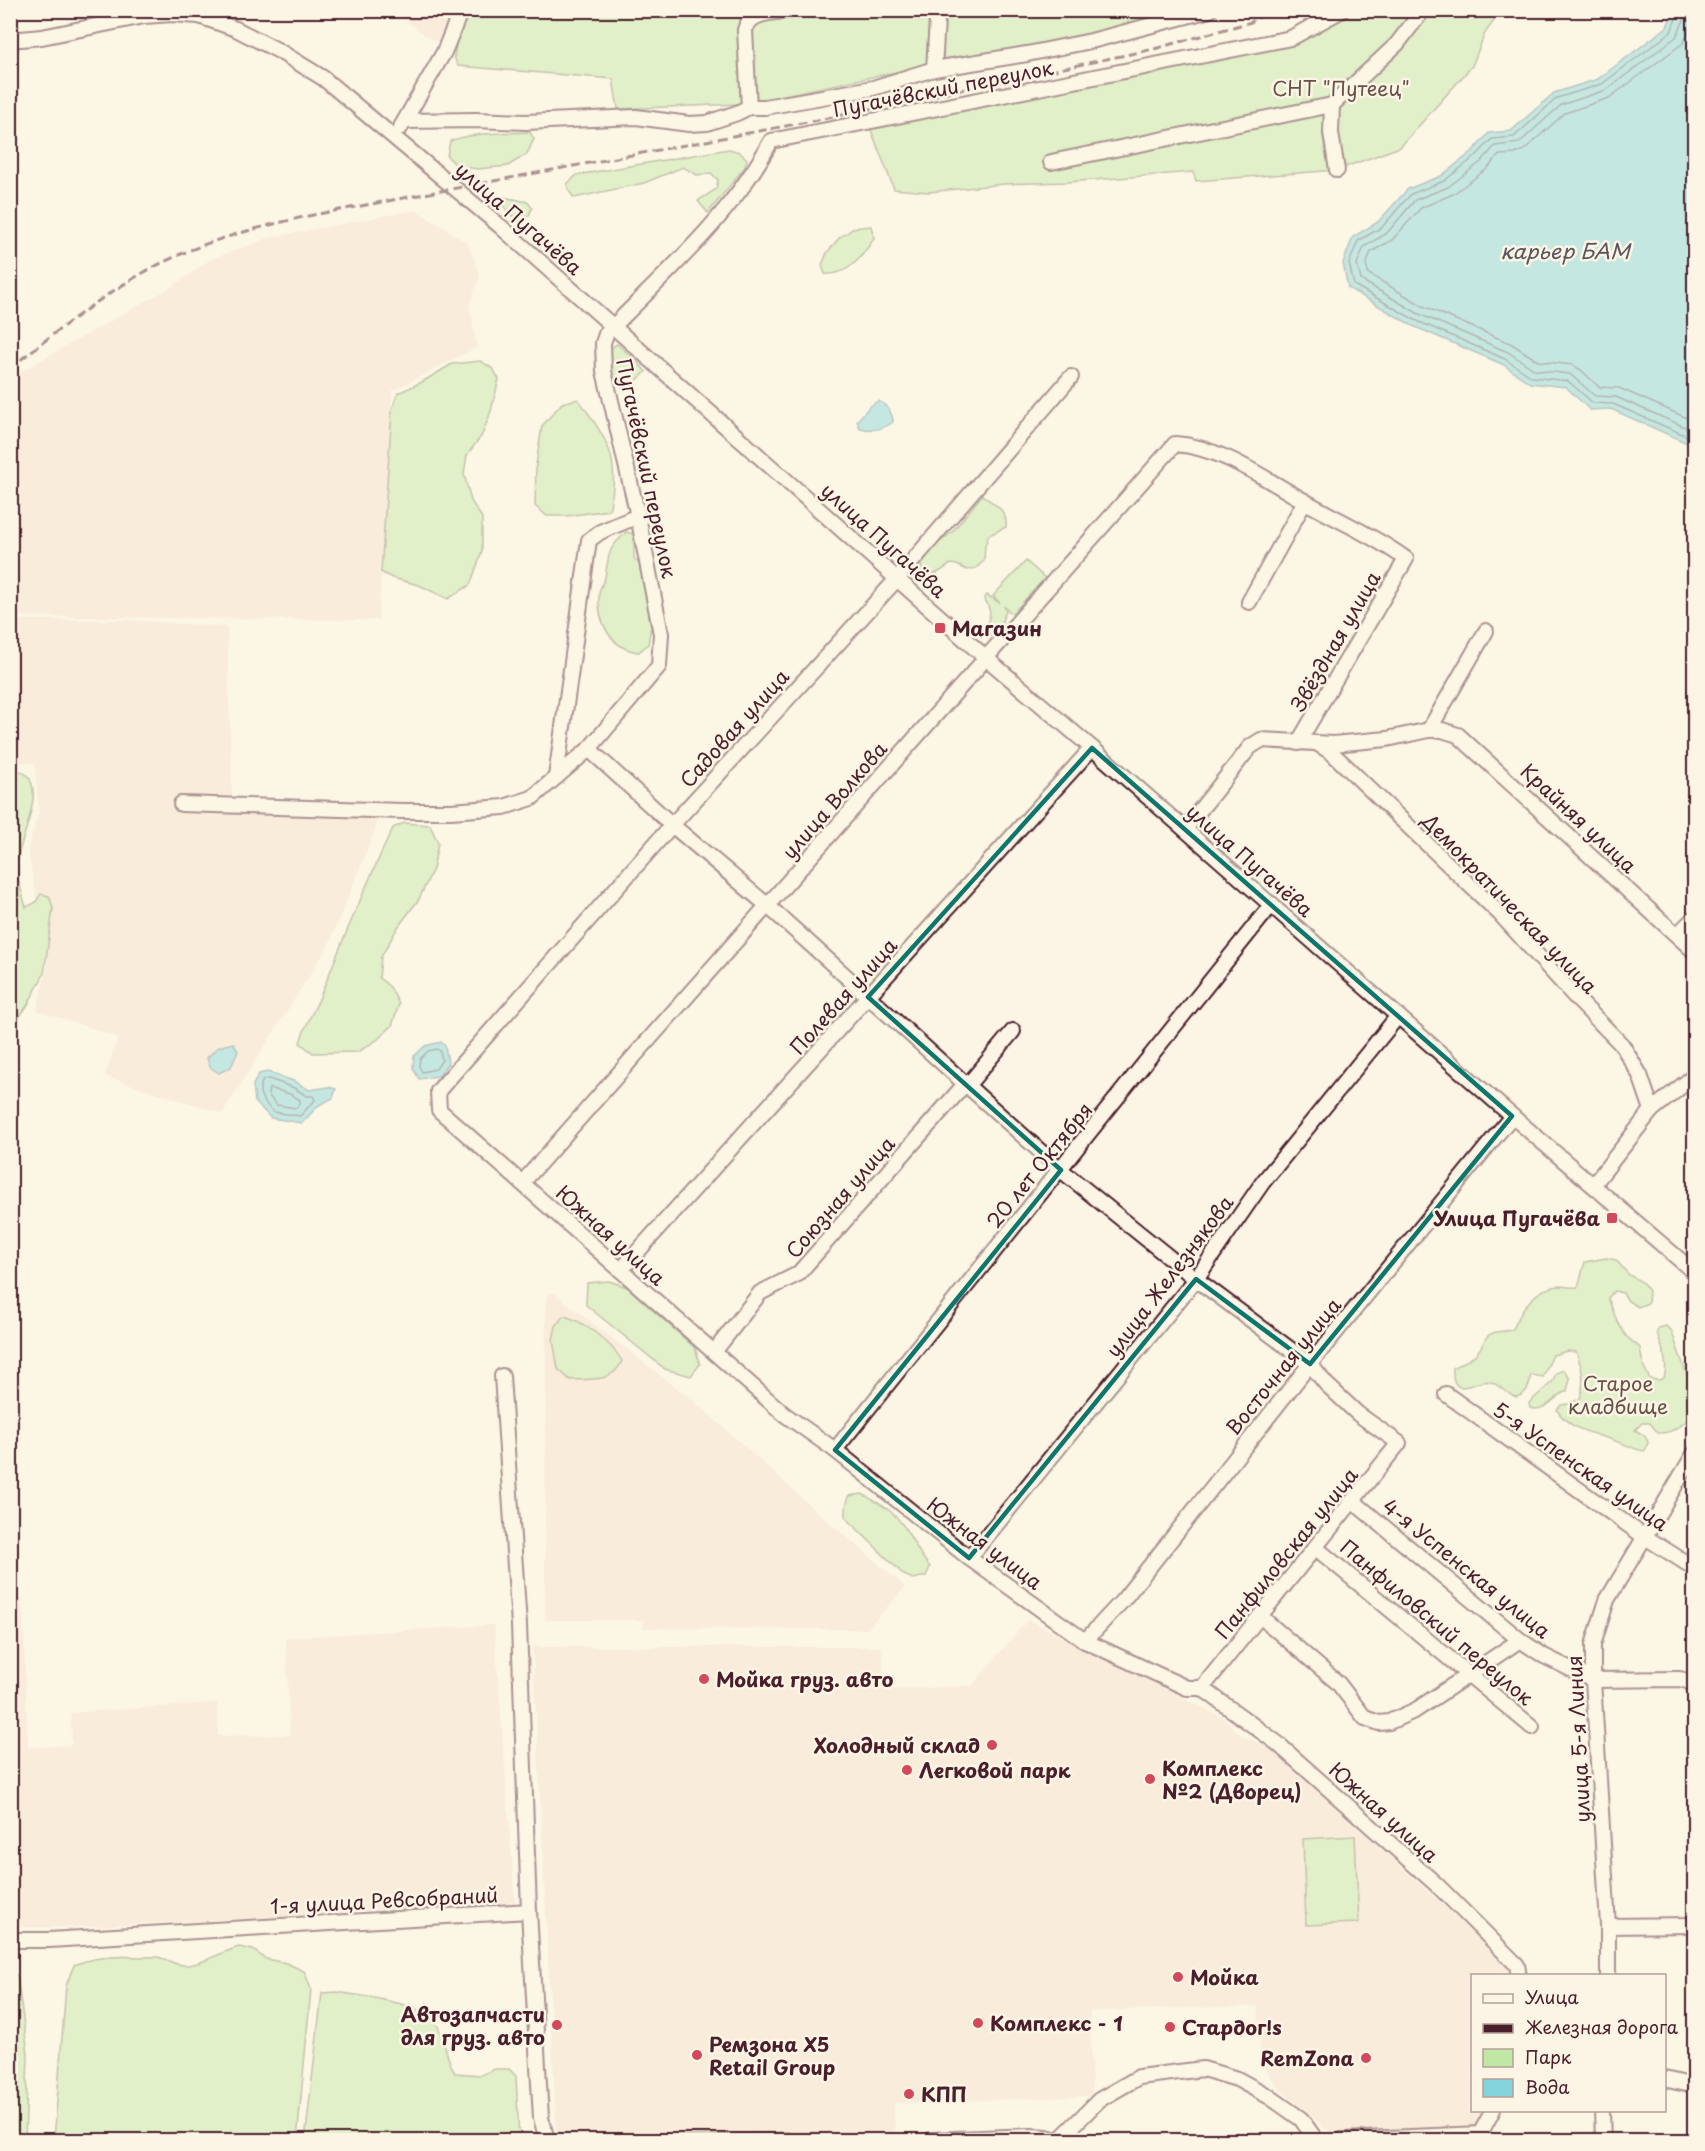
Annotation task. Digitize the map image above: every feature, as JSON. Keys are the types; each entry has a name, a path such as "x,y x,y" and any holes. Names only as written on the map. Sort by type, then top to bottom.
{"street":[{"path":"395,137 444,52 460,10"},
{"path":"749,107 745,30 747,22 753,17 795,10"},
{"path":"934,69 940,10"},
{"path":"405,121 526,122 636,117 688,124 707,123 749,107 873,88 934,69 1091,41 1210,10"},
{"name":"Пугачёвский переулок","path":"182,804 402,811 504,807 532,798 589,749 659,666 661,634 638,516 604,371 603,343 612,327 710,228 762,159 771,141 1291,38 1342,10"},
{"path":"1051,162 1332,105 1397,44 1423,10"},
{"name":"улица Пугачёва","path":"10,40 42,38 144,16 172,14 199,16 236,28 323,78 500,226 986,658 1272,904 1512,1116 1695,1272"},
{"path":"1332,105 1331,133 1337,170"},
{"name":"Садовая улица","path":"439,1110 438,1091 672,825 897,579 1071,377"},
{"name":"улица Волкова","path":"523,1182 1175,444 1219,456 1305,501"},
{"path":"1249,602 1305,501"},
{"name":"Звёздная улица","path":"1298,743 1406,559 1388,545 1305,501"},
{"path":"556,777 588,540 600,532 638,516"},
{"path":"1185,829 1250,747 1261,740 1333,744 1388,739 1429,730 1486,631"},
{"name":"Крайняя улица","path":"1429,730 1442,730 1458,735 1695,951"},
{"name":"Демократическая улица","path":"1316,743 1331,752 1500,914 1622,1045 1640,1075 1652,1110"},
{"name":"Полевая улица","path":"621,1270 1092,748"},
{"path":"589,749 672,825 768,906 1061,1170 1196,1279 1310,1364"},
{"name":"20 лет Октября","path":"835,1450 1272,904"},
{"path":"1677,935 1695,918"},
{"name":"улица Железнякова","path":"969,1558 1196,1279 1263,1182 1398,1016"},
{"name":"Союзная улица","path":"714,1352 760,1293 798,1274 1014,1031"},
{"path":"1594,1184 1652,1110 1695,1076"},
{"name":"Южная улица","path":"439,1110 784,1414 835,1450 969,1558 1085,1641 1187,1688 1202,1688 1277,1743 1437,1885 1517,1965 1519,1974"},
{"name":"Восточная улица","path":"1085,1641 1123,1600 1310,1364 1512,1116"},
{"name":"Панфиловская улица","path":"1202,1688 1354,1502 1399,1443 1358,1414 1326,1384 1310,1364"},
{"path":"502,1376 519,1625 529,1911 541,2118 547,2140"},
{"name":"5-я Успенская улица","path":"1446,1394 1645,1537 1695,1568"},
{"name":"улица 5-я Линия","path":"1608,1974 1608,1926 1593,1680 1593,1645 1606,1600 1694,1459"},
{"name":"4-я Успенская улица","path":"1354,1502 1520,1640 1544,1656 1593,1680 1680,1679 1690,1682 1695,1687"},
{"name":"Панфиловский переулок","path":"1316,1548 1532,1727"},
{"path":"1260,1616 1338,1683 1365,1718 1379,1723 1389,1722 1416,1710 1520,1640"},
{"name":"1-я улица Ревсобраний","path":"10,1940 50,1940 529,1911"},
{"path":"1608,1926 1695,1925"},
{"path":"931,2140 1031,2136 1058,2140 1099,2100 1139,2077 1203,2069 1237,2079 1270,2097 1301,2119 1316,2140"},
{"path":"1666,2079 1695,2086"},
{"path":"1342,2140 1480,2134 1492,2112"},
{"path":"1602,2112 1603,2140"}],"highlighted area":[{"path":"1092,748 1512,1116 1310,1364 1196,1279 969,1558 835,1450 1061,1170 868,997"}],"shaded area":[{"path":"395,11 458,11 440,44"},
{"path":"416,210 467,243 480,275 469,305 477,347 392,391 378,620 11,616 10,378 175,285 210,260 269,238"},
{"path":"11,620 127,620 227,627 232,798 377,800 376,827 328,946 222,1113 105,1076 118,1037 37,1010 48,964 28,849 39,813 35,763 11,762"},
{"path":"552,1292 696,1403 817,1512 905,1587 867,1629 643,1628 644,1620 545,1620 546,1298"},
{"path":"11,1598 22,1599 28,1748 72,1745 71,1713 217,1703 218,1736 290,1735 286,1638 494,1625 515,1903 72,1927 11,1927"},
{"path":"1028,1620 1225,1719 1242,1737 1270,1747 1512,1969 1512,1974 1471,1974 1471,2112 1485,2112 1474,2128 1332,2134 1281,2090 1261,2063 1258,2006 1090,2011 1092,2096 894,2103 895,2135 739,2140 557,2140 533,1647 882,1647 884,1690 972,1686"}],"green space":[{"path":"466,11 1195,11 1039,48 954,60 740,104 618,109 613,79 458,66 454,57 460,22"},
{"name":"СНТ \"Путеец\"","path":"1324,11 1501,11 1485,33 1472,66 1400,147 1337,170 1196,181 1193,172 1068,182 1004,184 929,192 894,189 866,117 1171,57 1285,32"},
{"path":"530,132 534,139 527,154 508,166 478,169 457,166 447,156 450,141 460,138"},
{"path":"729,149 739,152 747,159 745,167 708,213 698,201 716,189 718,180 711,173 697,175 683,167 644,183 574,198 567,184 577,175"},
{"path":"503,197 528,202 532,208 529,216 519,218 510,215 501,202"},
{"path":"871,226 874,238 860,258 841,272 825,274 822,265 827,253 839,238 854,228"},
{"path":"617,344 646,372 625,391 613,376 611,368 611,348"},
{"path":"481,361 493,369 499,379 482,435 467,455 464,474 471,501 482,518 482,552 470,585 448,599 419,585 392,578 381,572 392,409 398,393 452,364"},
{"path":"578,399 604,438 613,463 613,492 609,510 567,516 547,516 535,506 536,465 542,426 562,403"},
{"path":"982,495 999,508 1006,521 1006,527 989,535 985,545 984,561 976,568 967,570 951,564 934,574 922,571 921,565 934,547 953,531"},
{"path":"626,532 634,534 634,558 642,567 651,627 648,644 639,652 629,650 613,639 607,632 600,614 599,592 610,553"},
{"path":"1026,561 1045,578 1012,614 1004,606 1006,611 999,628 992,636 986,636 984,633 990,612 984,598 987,595 1000,603 993,596"},
{"path":"11,769 24,773 31,781 33,792 29,820 17,863 19,882 26,907 35,903 41,894 49,896 53,908 44,974 14,1025 14,1083 11,1095"},
{"path":"404,823 430,825 438,843 433,869 419,899 398,927 381,957 379,978 390,987 399,1004 392,1026 377,1040 358,1052 313,1053 300,1043 305,1030 393,828"},
{"name":"Старое кладбище","path":"1606,1258 1616,1260 1629,1275 1642,1282 1649,1291 1648,1303 1638,1307 1628,1301 1623,1293 1614,1291 1608,1298 1626,1336 1640,1348 1643,1365 1650,1379 1664,1378 1665,1361 1657,1332 1659,1328 1666,1326 1671,1330 1689,1381 1694,1381 1694,1406 1690,1417 1685,1422 1663,1433 1658,1433 1650,1423 1642,1423 1635,1430 1645,1436 1648,1442 1645,1451 1585,1431 1569,1423 1557,1410 1561,1405 1580,1399 1582,1375 1576,1352 1567,1351 1553,1355 1543,1377 1531,1375 1525,1392 1516,1397 1491,1382 1485,1381 1460,1387 1453,1379 1453,1368 1475,1355 1489,1335 1513,1329 1520,1314 1536,1295 1559,1286 1578,1287 1585,1262"},
{"path":"609,1281 627,1287 695,1348 700,1364 691,1376 665,1369 586,1305 587,1283"},
{"path":"563,1316 587,1327 612,1347 622,1361 613,1373 600,1378 570,1380 558,1369 553,1340 556,1326"},
{"path":"1564,1370 1570,1379 1567,1391 1541,1408 1530,1408 1529,1403 1553,1381 1556,1373"},
{"path":"862,1494 888,1509 902,1524 930,1567 926,1576 913,1579 904,1575 846,1518 849,1496"},
{"path":"1355,1836 1359,1923 1306,1925 1303,1839"},
{"path":"239,1947 253,1950 266,1959 286,1963 304,1971 311,1989 297,2140 54,2140 66,1986 74,1965 99,1958 157,1957 187,1965"},
{"path":"10,1968 17,1975 28,2054 25,2140 11,2140"},
{"path":"338,1992 407,2006 430,2017 440,2031 455,2073 481,2075 495,2069 509,2069 516,2076 519,2140 305,2140 322,1993"},
{"path":"789,2132 794,2136 791,2140 589,2140"}],"water":[{"name":"карьер БАМ","path":"1673,11 1694,11 1694,446 1611,409 1590,410 1566,387 1530,383 1502,364 1413,326 1348,288 1343,263 1353,237 1378,222 1408,189 1441,176 1472,152 1489,133 1511,131 1554,93 1598,79 1667,27"},
{"path":"878,401 888,409 893,422 878,429 860,428 857,421 869,407"},
{"path":"441,1042 445,1046 448,1062 439,1076 419,1079 413,1068 414,1056 425,1046"},
{"path":"233,1043 238,1051 231,1067 219,1073 210,1067 207,1058 218,1047"},
{"path":"268,1072 296,1082 309,1090 329,1087 336,1089 333,1098 319,1105 302,1123 271,1118 255,1102 253,1085 259,1074"}],"railway":[{"path":"10,368 92,305 135,277 181,254 244,232 308,216 823,119 1154,49 1251,22 1272,10"}],"place":[{"name":"Магазин","path":"940,628"},
{"name":"Улица Пугачёва","path":"1612,1218"},
{"name":"Мойка груз. авто","path":"704,1679"},
{"name":"Холодный склад","path":"992,1745"},
{"name":"Легковой парк","path":"907,1770"},
{"name":"Комплекс №2 (Дворец)","path":"1150,1779"},
{"name":"Мойка","path":"1178,1977"},
{"name":"Комплекс - 1","path":"978,2023"},
{"name":"Автозапчасти для груз. авто","path":"557,2025"},
{"name":"Стардог!s","path":"1170,2027"},
{"name":"Ремзона X5 Retail Group","path":"697,2055"},
{"name":"RemZona","path":"1366,2058"},
{"name":"КПП","path":"909,2094"}]}
